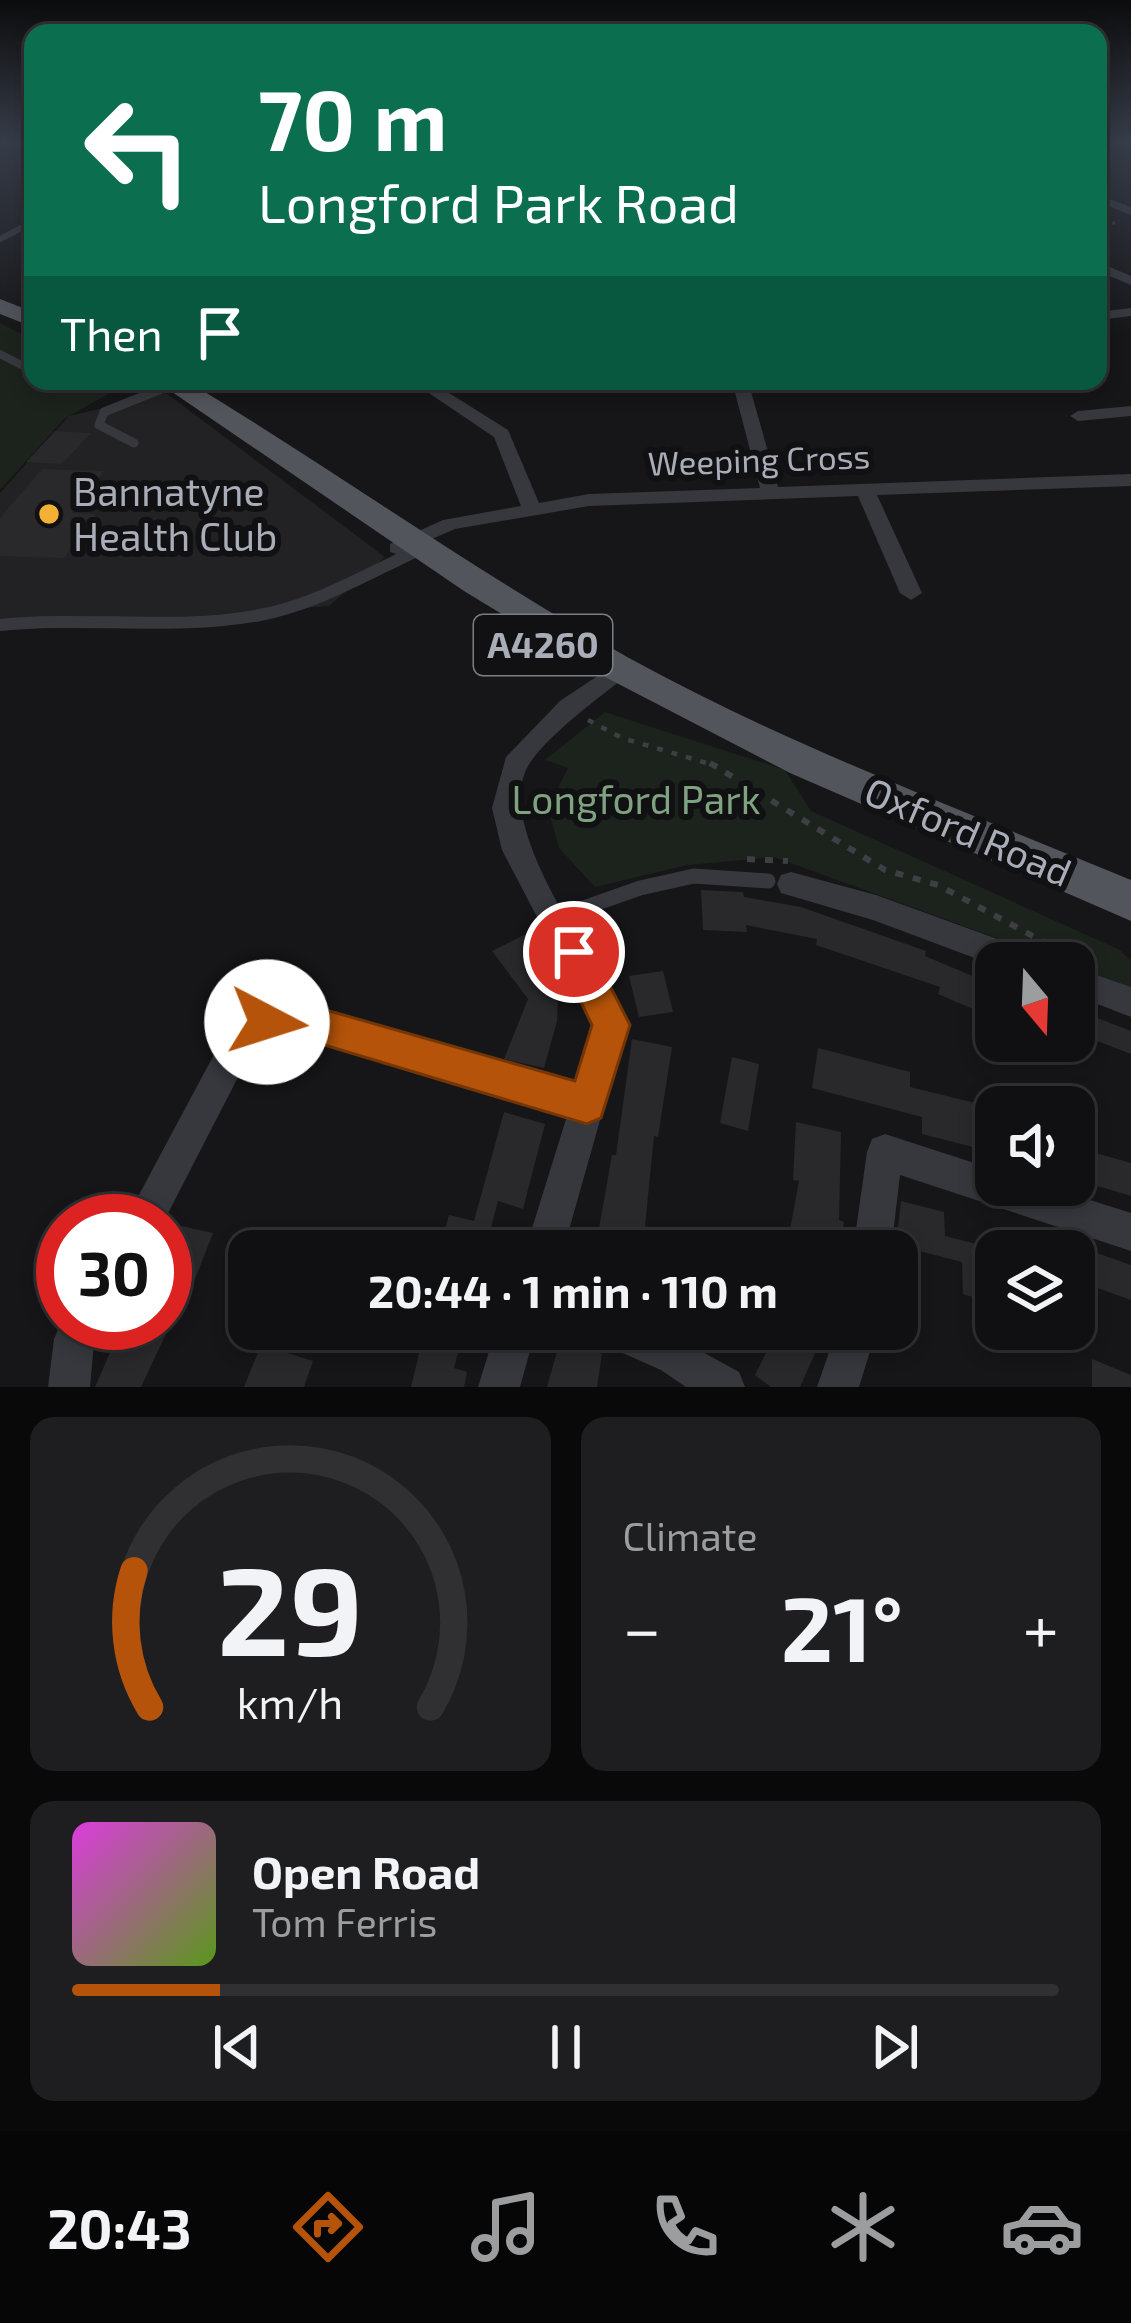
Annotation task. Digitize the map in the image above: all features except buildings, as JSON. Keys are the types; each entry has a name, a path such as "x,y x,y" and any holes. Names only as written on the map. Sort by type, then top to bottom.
{"main road":[{"name":"Oxford Road","path":"185,390 260,437 311,475 322,492 611,675 1131,901"}],"street":[{"path":"432,390 502,434 531,506"},
{"path":"742,390 770,491"},
{"path":"1078,416 1131,411"},
{"name":"Weeping Cross","path":"411,548 450,524 531,506 770,491 1129,482"},
{"path":"864,488 911,593"},
{"path":"550,1230 611,1025 516,850 505,808 515,764 569,707 611,675"},
{"path":"780,882 876,908 975,945"},
{"path":"1095,982 1131,1002"},
{"path":"158,1194 238,1043 267,1022 298,1019 587,1105"},
{"path":"875,1230 885,1151 1131,1232"},
{"path":"69,1387 73,1350"},
{"path":"499,1387 510,1350"},
{"path":"661,1350 724,1387"},
{"path":"838,1387 850,1350"}],"lane":[{"path":"134,443 99,424 104,412 154,390"},
{"path":"0,625 74,617 258,615 301,602 411,548"},
{"path":"555,918 640,888 694,876 780,882"}],"path":[{"path":"569,707 622,738 684,753 726,770 886,870 938,885 1029,942"}],"shaded area":[{"path":"166,393 385,557 329,606 0,631 0,493 69,416"}],"green space":[{"path":"0,323 24,335 24,390 115,390 64,419 0,490"},
{"name":"Longford Park","path":"605,712 785,770 811,811 1120,950 1131,961 1131,987 1095,974 1095,942 1007,942 774,857 687,865 595,887 559,848 548,808 568,768 545,760"}],"place":[{"name":"Bannatyne Health Club","path":"49,514"}],"route":[{"path":"267,1022 298,1019 587,1105 611,1025 574,952"}]}
